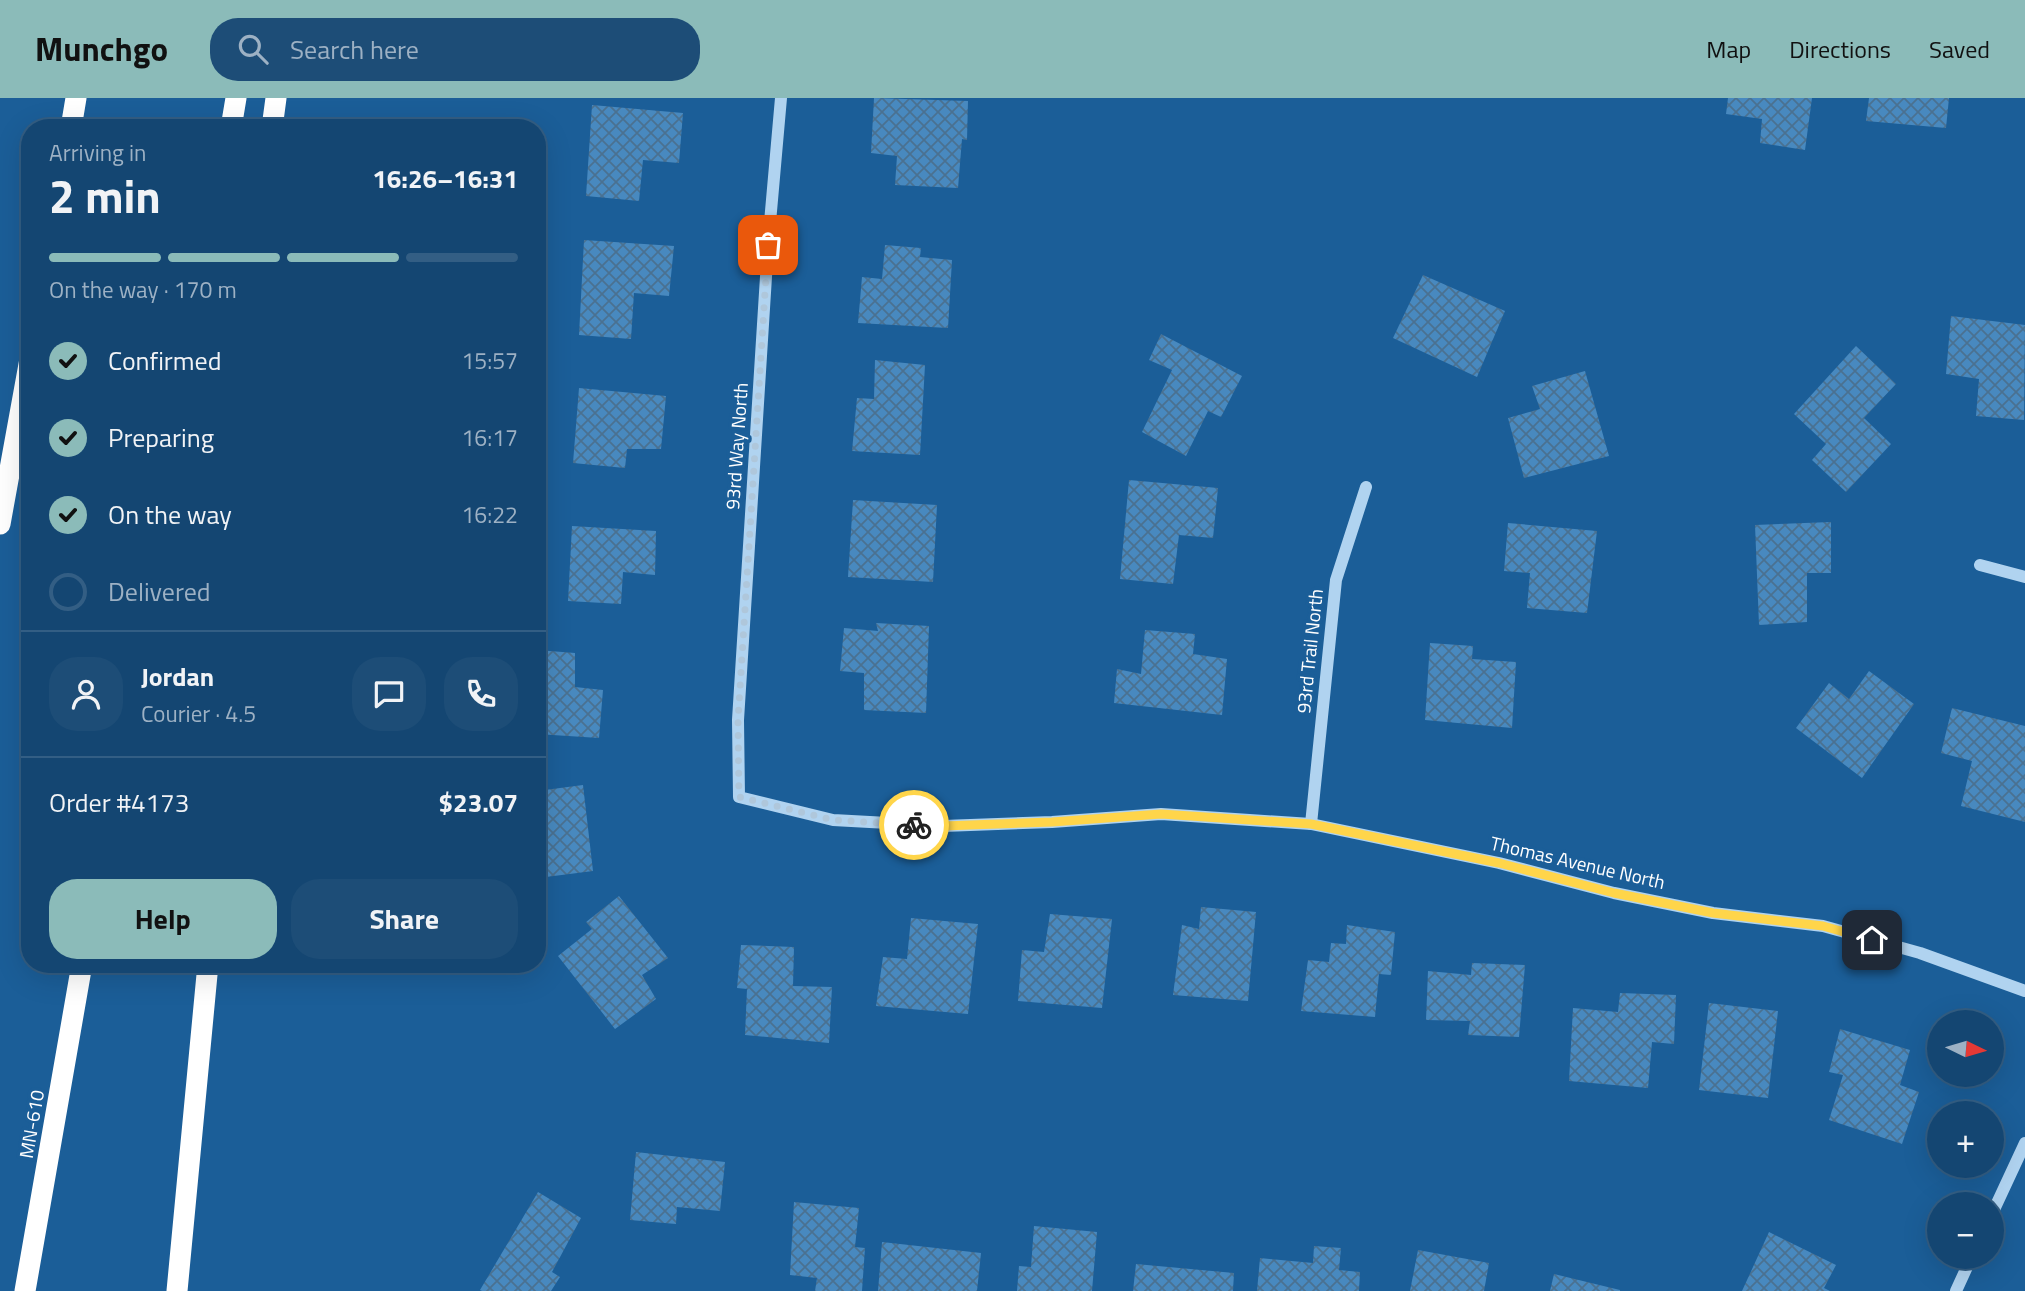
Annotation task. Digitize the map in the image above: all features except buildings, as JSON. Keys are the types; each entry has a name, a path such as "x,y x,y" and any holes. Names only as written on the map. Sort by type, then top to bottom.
{"highway":[{"path":"72,119 76,98"},
{"path":"232,119 236,98"},
{"path":"273,119 276,98"},
{"path":"0,524 21,408"},
{"name":"MN-610","path":"25,1291 80,973"},
{"path":"177,1291 207,973"}],"street":[{"name":"93rd Way North","path":"739,797 738,720 768,245 781,98"},
{"name":"93rd Trail North","path":"1311,824 1336,580 1366,487"},
{"path":"1980,565 2025,577"},
{"name":"Thomas Avenue North","path":"739,797 833,820 943,826 1161,814 1311,824 1499,863 1614,893 1713,913 1823,926 1920,953 2025,991"},
{"path":"2002,1192 2025,1143"},
{"path":"1956,1291 1966,1269"}],"way so far":[{"path":"768,245 738,720 739,797 833,820 914,825"}],"route":[{"path":"914,825 1052,822 1161,814 1311,824 1499,863 1614,893 1713,913 1823,926 1872,940"}]}
